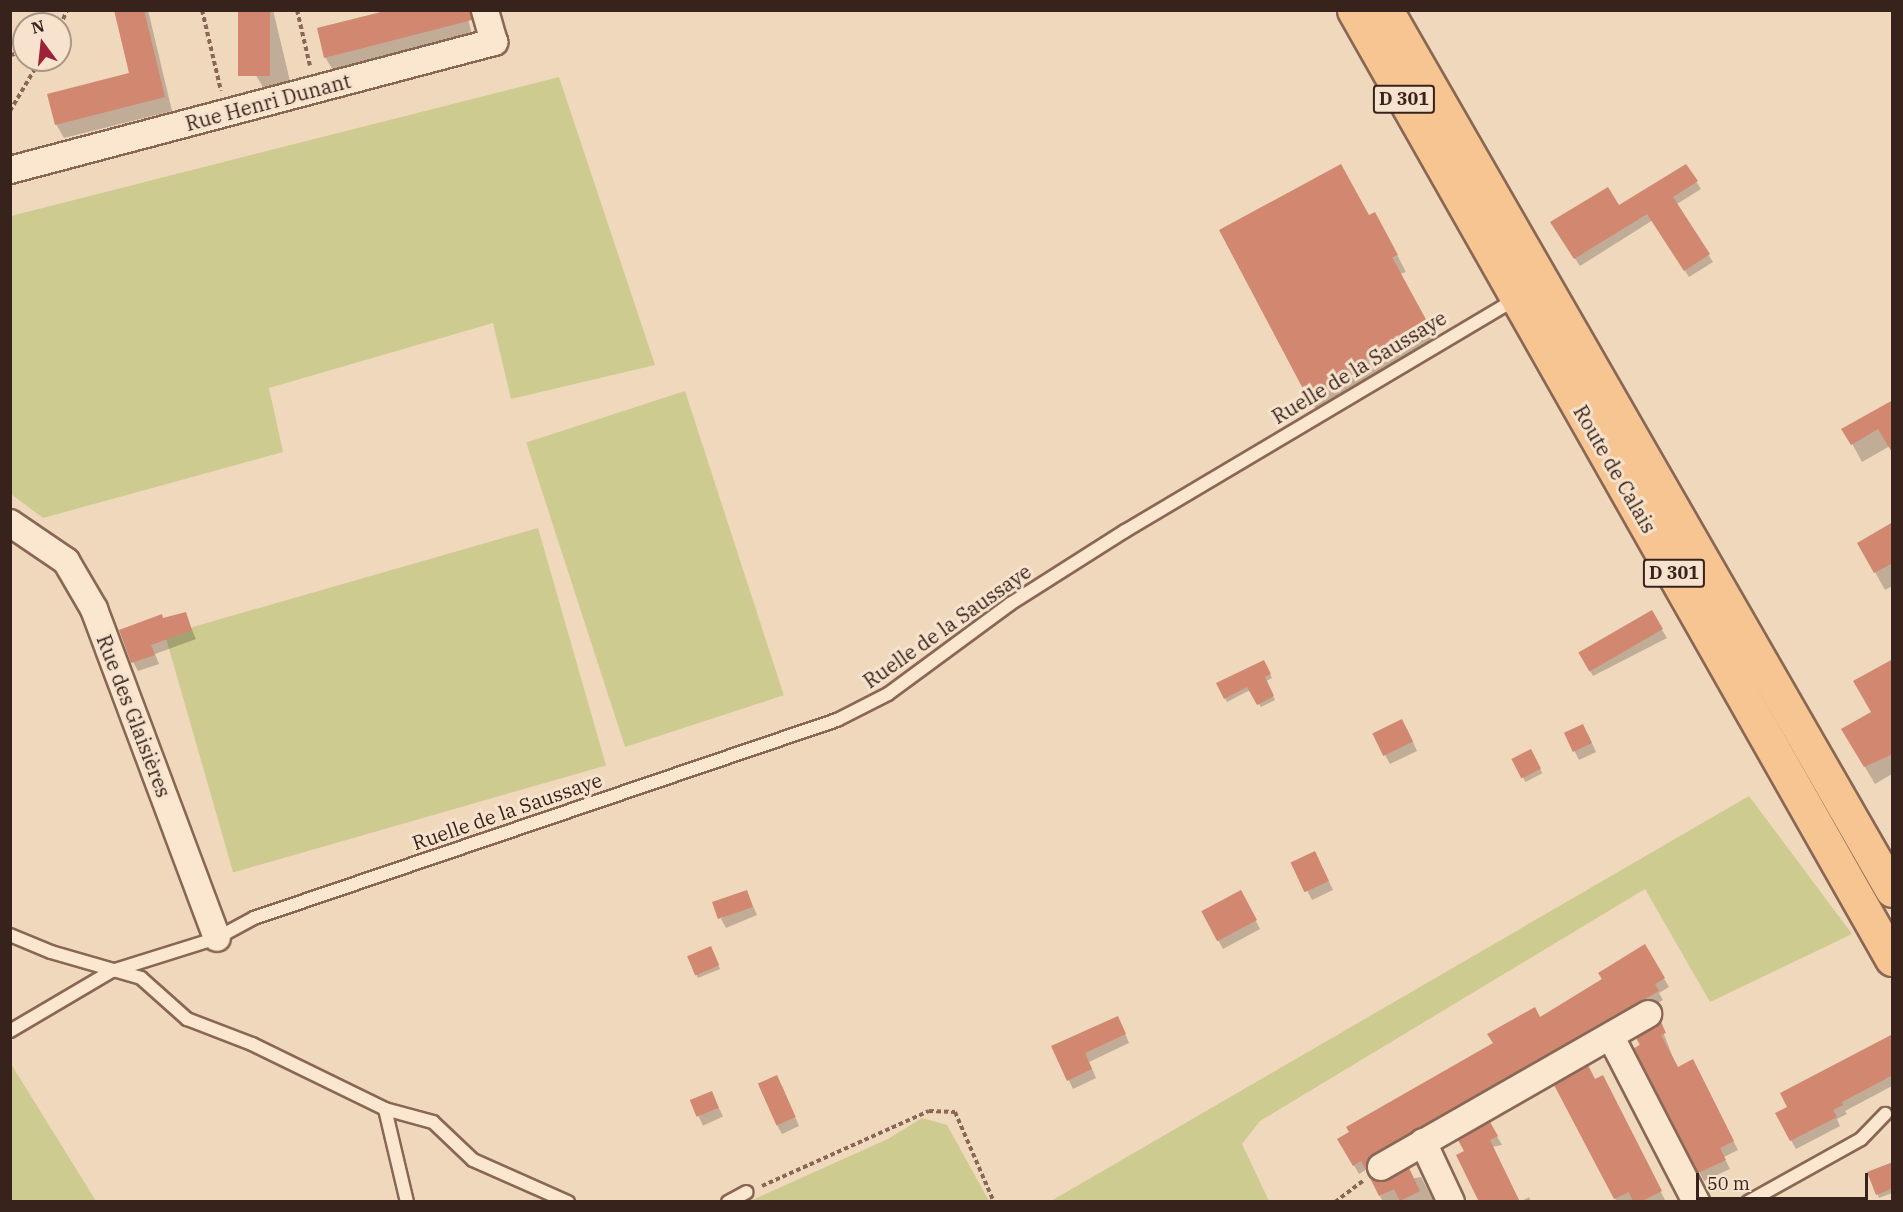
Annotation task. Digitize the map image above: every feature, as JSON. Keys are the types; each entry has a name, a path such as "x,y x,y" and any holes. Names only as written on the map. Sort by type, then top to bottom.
{"main road":[{"name":"Route de Calais","path":"1354,10 1893,959"},
{"name":"Route de Calais","path":"1386,10 1893,890"}],"street":[{"name":"Rue Henri Dunant","path":"10,170 494,42 486,10"},
{"name":"Rue des Glaisières","path":"10,523 66,561 93,609 217,938"},
{"path":"1381,1167 1648,1014"},
{"path":"1611,1037 1696,1202"},
{"path":"1423,1142 1451,1202"}],"lane":[{"name":"Ruelle de la Saussaye","path":"10,1030 112,971 217,938 265,914 837,720 888,694 1010,604 1125,531 1518,298"},
{"path":"10,935 112,971 141,978 187,1019 252,1044 385,1109 433,1122 473,1160 568,1202"},
{"path":"385,1109 407,1202"},
{"path":"1748,1202 1861,1139 1885,1114"},
{"path":"728,1202 747,1192"}],"path":[{"path":"202,10 226,112"},
{"path":"297,10 305,57 322,87"},
{"path":"10,111 33,72"},
{"path":"747,1192 929,1111 955,1112 994,1202"},
{"path":"1335,1202 1381,1167"}],"shaded area":[{"path":"559,77 655,365 511,399 493,323 269,388 283,452 43,518 11,494 11,216"},
{"path":"685,391 784,695 625,747 526,443"},
{"path":"538,528 606,765 233,872 165,635"},
{"path":"1749,796 1852,934 1710,1002 1645,889 1260,1121 1242,1144 1269,1201 1051,1201"},
{"path":"11,1064 96,1201 11,1201"},
{"path":"922,1118 947,1125 989,1201 750,1201 888,1139"}],"building":[{"path":"114,10 144,10 165,97 55,125 47,94 129,73"},
{"path":"238,10 270,10 270,76 238,76"},
{"path":"389,10 470,10 472,20 324,58 317,28"},
{"path":"1341,164 1369,215 1375,212 1398,255 1392,257 1429,325 1339,374 1344,383 1310,402 1219,230"},
{"path":"1686,164 1698,181 1673,197 1710,254 1684,271 1647,214 1574,259 1550,222 1608,187 1619,205"},
{"path":"1893,400 1893,454 1878,429 1851,445 1841,429"},
{"path":"1893,522 1893,563 1874,573 1857,543"},
{"path":"1652,610 1663,629 1589,672 1578,652"},
{"path":"186,612 192,630 151,645 155,655 131,663 119,630 162,614 163,618"},
{"path":"1893,659 1893,754 1864,767 1841,729 1871,712 1853,681"},
{"path":"1264,660 1271,674 1265,677 1274,696 1257,705 1247,687 1224,699 1216,683"},
{"path":"1402,719 1413,741 1383,756 1372,733"},
{"path":"1583,724 1592,743 1573,752 1564,733"},
{"path":"1531,749 1541,769 1521,779 1511,759"},
{"path":"1315,851 1329,881 1304,892 1291,862"},
{"path":"747,890 753,907 718,919 712,902"},
{"path":"1241,890 1257,920 1217,941 1201,911"},
{"path":"1645,944 1665,978 1655,984 1659,991 1374,1154 1368,1160 1368,1174 1361,1161 1353,1166 1337,1139 1349,1132 1346,1127 1493,1043 1487,1034 1535,1007 1540,1017 1602,979 1598,973"},
{"path":"711,946 719,965 695,975 687,956"},
{"path":"1118,1016 1126,1034 1085,1053 1092,1069 1067,1081 1051,1046"},
{"path":"1661,1022 1666,1033 1661,1035 1678,1067 1693,1059 1734,1141 1720,1148 1726,1160 1698,1173 1634,1048 1640,1045 1636,1038"},
{"path":"1893,1034 1893,1075 1842,1102 1843,1105 1833,1110 1837,1117 1790,1141 1775,1113 1787,1107 1780,1093"},
{"path":"1588,1065 1595,1079 1603,1075 1662,1191 1640,1202 1633,1202 1629,1192 1614,1199 1554,1085"},
{"path":"777,1075 796,1117 777,1126 758,1084"},
{"path":"712,1091 719,1108 696,1117 690,1100"},
{"path":"1490,1122 1498,1136 1490,1140 1520,1202 1479,1202 1456,1155 1464,1151 1458,1140"},
{"path":"1893,1162 1893,1188 1876,1195 1867,1172"},
{"path":"1409,1168 1420,1191 1400,1201 1394,1189 1379,1196 1368,1174 1382,1182"}]}
